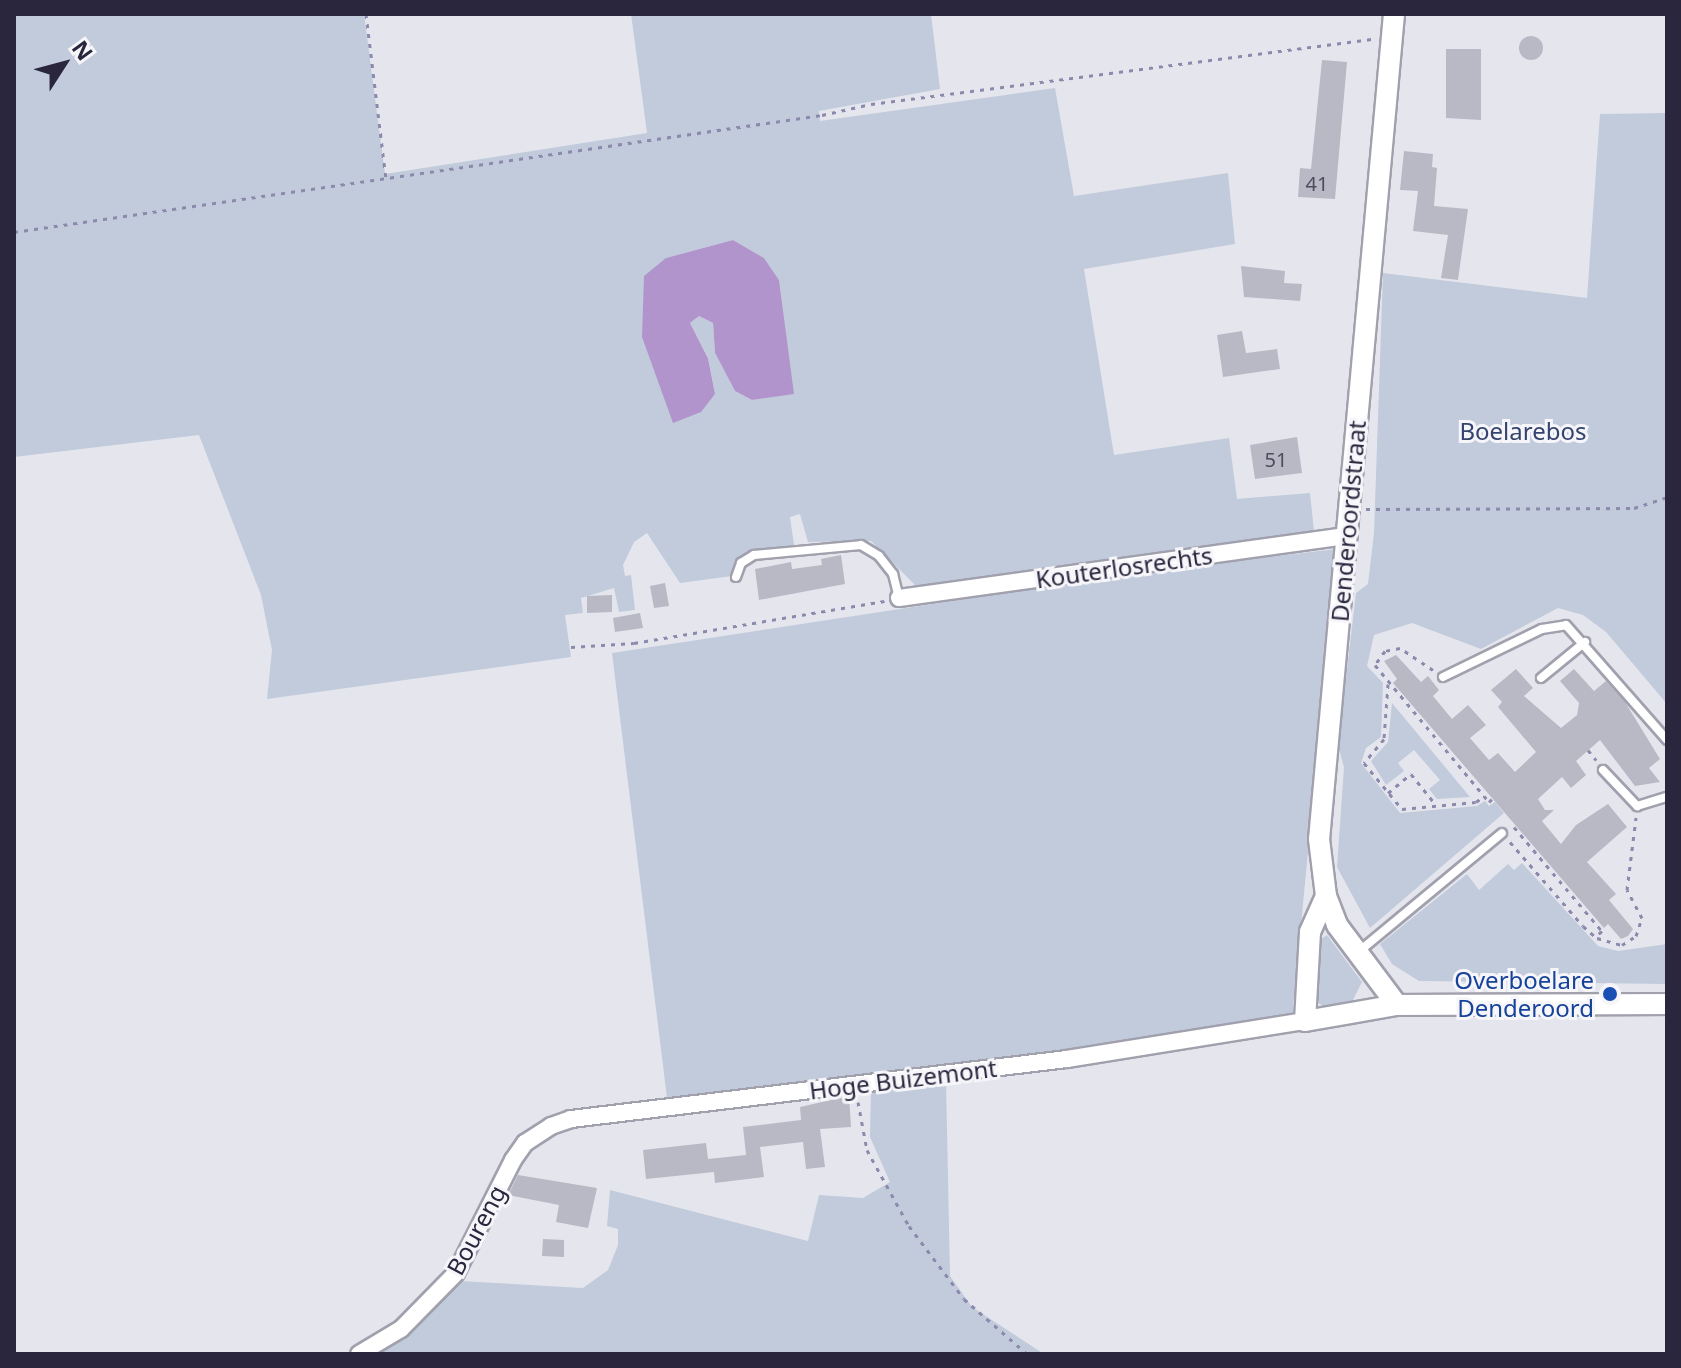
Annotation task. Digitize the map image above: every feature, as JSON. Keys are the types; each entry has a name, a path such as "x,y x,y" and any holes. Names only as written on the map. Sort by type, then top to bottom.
{"street":[{"name":"Denderoordstraat","path":"1394,14 1319,839 1326,896 1357,953 1397,1005"},
{"name":"Kouterlosrechts","path":"899,598 1348,536"},
{"path":"1305,1021 1310,932 1326,896"},
{"name":"Hoge Buizemont","path":"513,1160 537,1135 571,1119 1067,1059 1397,1005 1667,1004"},
{"name":"Boureng","path":"359,1354 401,1329 456,1273 513,1160"}],"lane":[{"path":"736,577 741,563 754,555 861,545 879,556 893,574 899,598"},
{"path":"1443,677 1553,625 1573,628 1667,740"},
{"path":"1541,678 1585,642"},
{"path":"1603,770 1637,806 1666,794"},
{"path":"1357,953 1502,833"}],"path":[{"path":"366,14 386,180"},
{"path":"14,232 822,115 871,104 1392,36"},
{"path":"1350,509 1634,508 1667,497"},
{"path":"571,647 634,643 899,598"},
{"path":"1443,677 1400,648 1389,648 1375,665 1484,796 1492,799"},
{"path":"1388,684 1384,739 1364,763 1388,793 1402,809 1434,803 1476,802 1484,796"},
{"path":"1388,793 1411,774 1434,803"},
{"path":"1502,833 1595,937 1622,945 1640,929 1640,908 1627,890 1637,806"},
{"path":"1511,824 1602,931 1595,937"},
{"path":"1546,883 1555,875"},
{"path":"858,1085 857,1122 884,1189 964,1299 1027,1354"}],"green space":[{"path":"14,14 364,14 385,174 647,133 631,14 931,14 940,89 819,111 820,121 1055,88 1074,196 1228,173 1235,244 1084,269 1114,455 1229,438 1237,499 1310,493 1314,531 920,590 871,541 808,542 800,514 790,517 794,545 744,554 732,576 680,583 647,533 634,542 623,565 625,576 631,575 635,610 619,612 614,588 581,598 583,613 565,615 571,657 267,699 272,650 261,595 199,435 14,457","holes":["733,240 764,258 779,280 793,393 752,400 735,391 715,353 713,323 699,316 690,323 708,357 715,394 666,258"]},
{"name":"Boelarebos","path":"1667,113 1667,704 1606,632 1583,615 1558,608 1481,649 1412,623 1374,635 1367,666 1383,683 1381,737 1366,748 1361,763 1400,813 1477,806 1485,801 1489,806 1495,802 1504,813 1370,928 1337,867 1344,767 1338,746 1356,593 1368,584 1374,533 1383,273 1587,298 1600,114"},
{"path":"1337,549 1292,1019 897,1075 667,1098 612,653 1148,571"},
{"path":"1392,703 1470,797 1437,799 1429,789 1440,780 1414,750 1398,763 1404,771 1386,785 1371,761 1388,742"},
{"path":"1522,863 1598,946 1618,951 1667,944 1667,984 1419,981 1392,964 1380,944 1467,874 1479,890 1508,864 1514,870"},
{"path":"1327,935 1362,982 1352,1002 1326,1008 1314,1000 1318,941"},
{"path":"946,1081 950,1276 972,1307 1044,1354 375,1354 423,1320 460,1281 583,1288 608,1270 618,1245 618,1229 607,1226 610,1190 808,1241 819,1195 863,1198 890,1182 870,1137 871,1088"}],"shaded area":[{"path":"733,240 764,258 779,280 794,394 752,400 735,391 715,353 713,323 699,316 690,323 708,358 715,394 701,412 673,423 642,337 644,276 666,258"}],"building":[{"path":"1531,36 1540,39 1543,48 1540,57 1531,60 1522,57 1519,48 1522,39"},
{"path":"1446,49 1481,49 1481,120 1446,118"},
{"path":"1322,60 1347,62 1335,199 1298,197 1300,168 1311,169"},
{"path":"1404,151 1433,154 1432,167 1437,168 1434,206 1468,209 1458,280 1441,278 1448,235 1413,231 1418,191 1400,190"},
{"path":"1241,266 1285,271 1284,283 1302,284 1300,301 1244,297"},
{"path":"1242,331 1246,353 1277,349 1280,369 1223,377 1217,335"},
{"path":"1297,437 1302,473 1255,479 1250,445"},
{"path":"841,555 845,584 759,600 755,569 791,562 792,569 822,565 821,559"},
{"path":"665,583 669,606 654,608 650,586"},
{"path":"612,595 612,612 587,613 587,596"},
{"path":"640,613 643,628 615,632 613,618"},
{"path":"1396,655 1421,682 1428,676 1439,690 1433,696 1452,719 1468,705 1486,725 1470,738 1489,760 1498,753 1515,772 1536,752 1498,707 1502,702 1491,690 1516,669 1533,688 1524,696 1561,728 1577,715 1579,703 1560,681 1574,669 1594,691 1606,681 1625,702 1660,759 1649,768 1660,782 1635,786 1600,740 1576,761 1586,775 1571,788 1562,777 1538,799 1545,810 1554,810 1542,821 1561,844 1576,825 1608,804 1627,827 1587,862 1616,894 1609,900 1633,929 1628,936 1621,939 1608,924 1604,928 1393,683 1397,679 1384,661"},
{"path":"849,1096 851,1127 820,1129 825,1167 806,1169 803,1142 760,1147 764,1177 715,1183 714,1172 646,1179 643,1150 706,1143 708,1159 746,1155 743,1127 801,1120 800,1107"},
{"path":"518,1175 597,1188 588,1228 556,1222 559,1205 508,1195"},
{"path":"543,1239 564,1240 564,1257 542,1256"}],"place":[{"name":"Overboelare Denderoord","path":"1610,994"}]}
